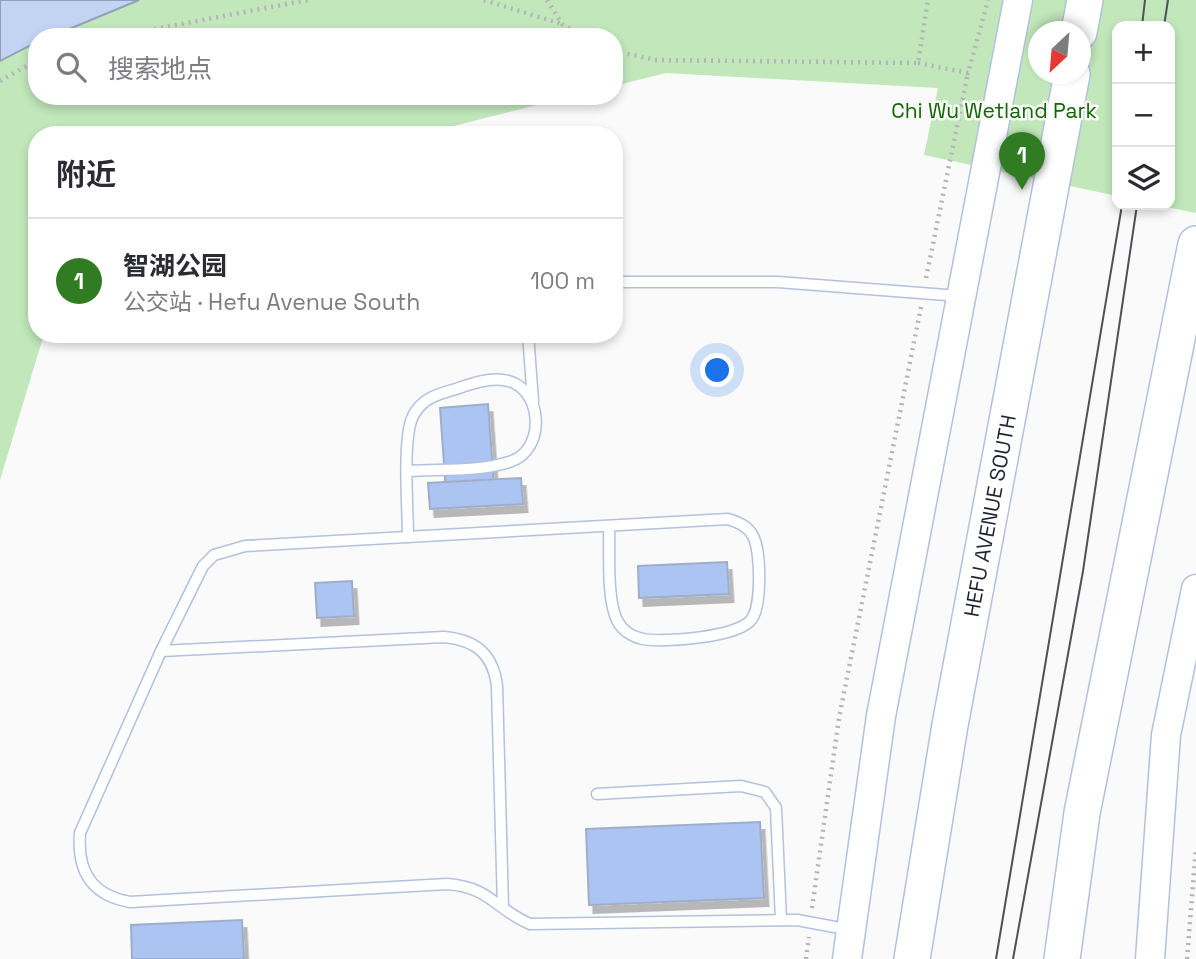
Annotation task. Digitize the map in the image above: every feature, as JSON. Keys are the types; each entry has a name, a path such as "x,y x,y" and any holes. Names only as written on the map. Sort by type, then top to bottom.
{"main road":[{"path":"1081,21 1085,0"},
{"name":"HEFU AVENUE SOUTH","path":"912,959 950,724 1070,84"},
{"path":"1062,959 1082,813 1196,244"}],"street":[{"path":"847,959 881,716 1018,0"},
{"path":"1150,959 1166,735 1196,589"}],"lane":[{"path":"623,282 778,282 962,296"},
{"path":"409,471 511,462 523,455 533,442 537,427 529,343"},
{"path":"408,537 409,430 412,417 421,404 433,396 486,380 504,380 518,384 528,394 534,409"},
{"path":"608,526 612,606 618,622 628,634 644,640 725,635 740,630 752,619 758,603 758,552 753,536 741,523 728,519 408,537 228,549 214,555 203,566 161,651 80,833 80,864 87,880 100,891 130,902 447,884 480,890 518,919 544,926 780,920 810,922 851,930"},
{"path":"161,651 444,637 474,645 486,654 495,667 503,907"},
{"path":"597,794 741,786 765,792 776,808 780,920"}],"path":[{"path":"160,28 308,0"},
{"path":"484,0 569,28"},
{"path":"547,0 562,24"},
{"path":"918,63 928,0"},
{"path":"806,959 839,718 968,73 988,0"},
{"path":"623,53 656,60 918,63 968,73"},
{"path":"0,81 28,65"},
{"path":"1187,959 1196,848"}],"green space":[{"name":"Chi Wu Wetland Park","path":"0,0 1196,0 1196,213 1175,209 1175,21 1112,21 1112,195 924,155 938,88 666,73 623,84 623,28 28,28 28,105 537,105 454,126 28,126 28,343 41,343 0,480"}],"water":[{"path":"0,0 139,0 72,28 28,28 28,47 0,61"}],"building":[{"path":"488,404 494,488 446,492 440,408"},
{"path":"521,478 523,504 430,509 428,483"},
{"path":"727,562 729,594 639,598 638,566"},
{"path":"352,581 354,616 317,618 315,583"},
{"path":"760,822 764,898 589,905 586,829"},
{"path":"242,920 244,959 132,959 131,925"}],"tram line":[{"path":"1143,21 1145,0"},
{"path":"1165,21 1168,0"},
{"path":"996,959 1121,210"},
{"path":"1013,959 1083,571 1136,210"}],"place":[{"name":"智湖公园","path":"1022,190"}]}
